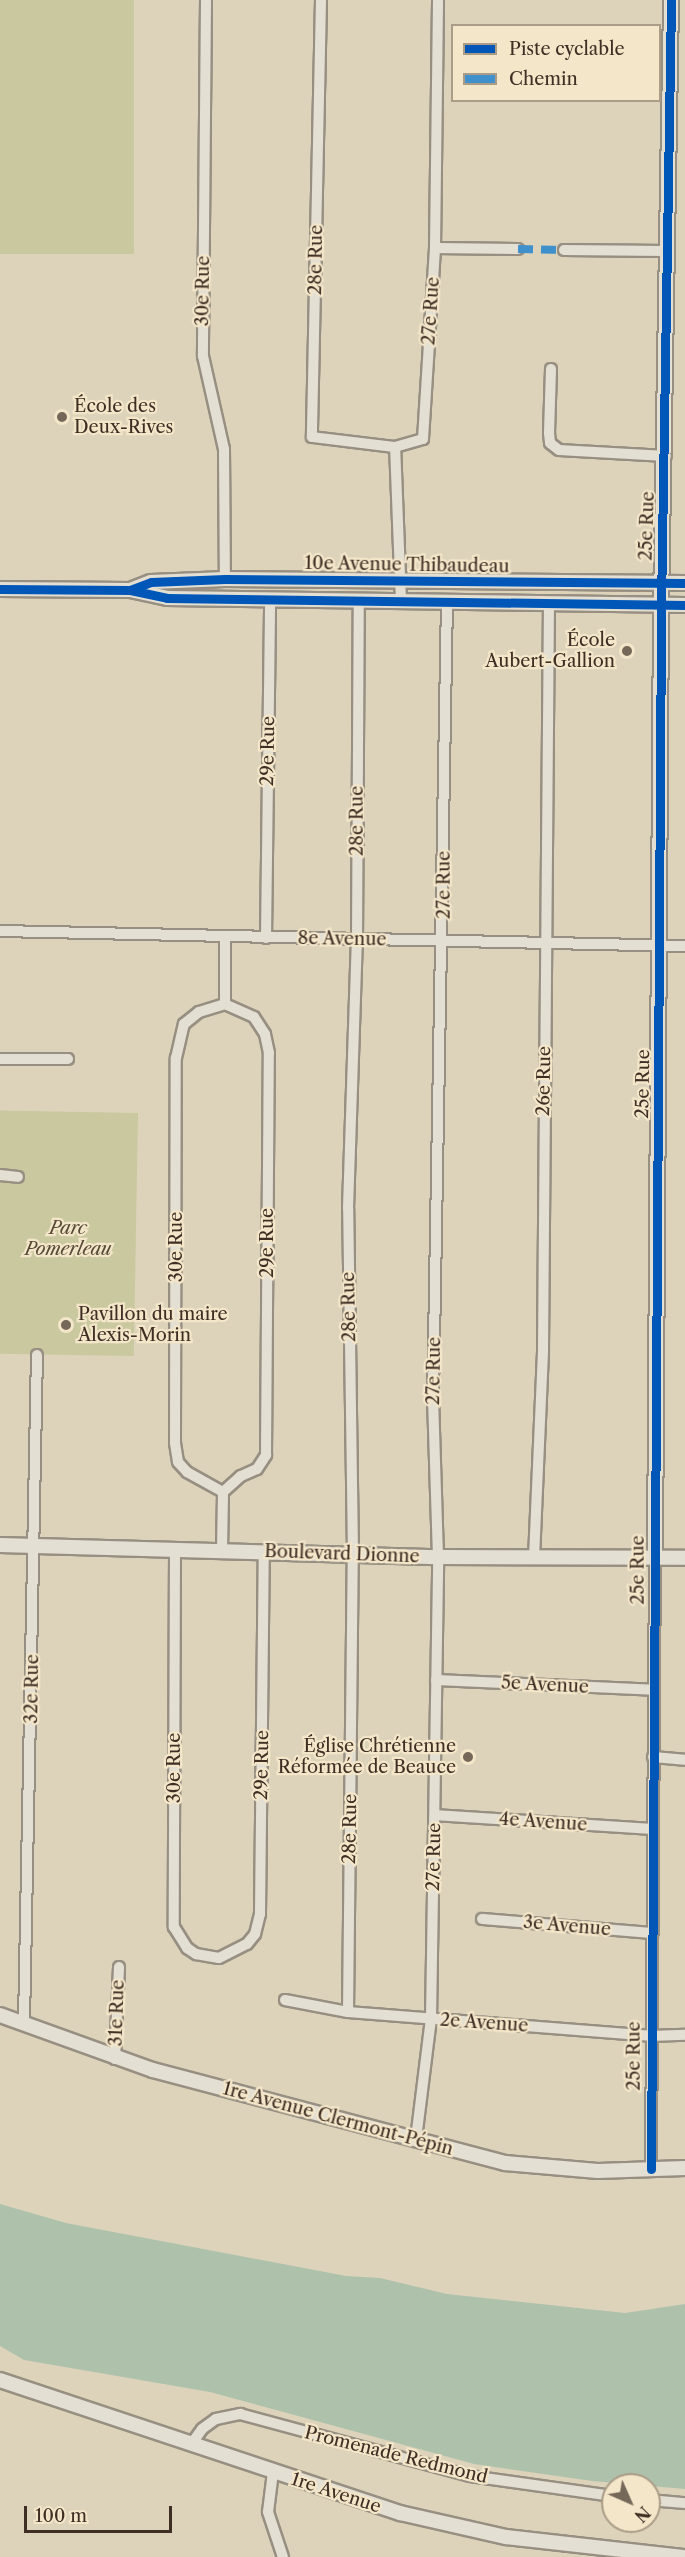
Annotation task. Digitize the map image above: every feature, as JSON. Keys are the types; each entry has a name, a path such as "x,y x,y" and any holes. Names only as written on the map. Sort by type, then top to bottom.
{"street":[{"name":"30e Rue","path":"206,0 203,356 224,449 225,579"},
{"name":"28e Rue","path":"321,0 312,437 395,447"},
{"name":"27e Rue","path":"395,447 423,439 435,248 438,0"},
{"name":"25e Rue","path":"651,2169 650,2036 661,605 666,456 665,251 671,0"},
{"path":"435,248 518,249"},
{"path":"564,250 665,251"},
{"path":"551,369 549,433 550,443 559,450 666,456"},
{"path":"395,447 401,601"},
{"name":"10e Avenue Thibaudeau","path":"130,590 151,582 225,579 685,583"},
{"name":"10e Avenue Thibaudeau","path":"0,590 130,590 167,598 685,605"},
{"name":"29e Rue","path":"266,938 270,599"},
{"name":"28e Rue","path":"348,2012 353,1554 348,1208 357,940 358,601"},
{"name":"27e Rue","path":"416,2139 431,2019 438,1557 433,1401 444,941 447,601"},
{"name":"26e Rue","path":"534,1558 543,1349 549,603"},
{"name":"8e Avenue","path":"0,931 685,946"},
{"path":"225,937 225,1004"},
{"name":"30e Rue","path":"223,1492 187,1472 178,1462 175,1443 176,1058 184,1024 199,1012 225,1004"},
{"name":"29e Rue","path":"223,1492 241,1476 257,1469 266,1455 269,1053 265,1034 254,1017 225,1004"},
{"path":"0,1059 68,1059"},
{"path":"0,1175 18,1177"},
{"name":"32e Rue","path":"24,2023 36,1545 37,1355"},
{"path":"222,1551 223,1492"},
{"name":"Boulevard Dionne","path":"0,1545 438,1557 685,1558"},
{"name":"30e Rue","path":"175,1550 174,1927 187,1948 219,1958"},
{"name":"29e Rue","path":"219,1958 247,1944 255,1934 260,1914 264,1551"},
{"name":"5e Avenue","path":"436,1680 654,1690"},
{"path":"653,1757 685,1760"},
{"name":"4e Avenue","path":"435,1815 652,1829"},
{"name":"3e Avenue","path":"482,1919 652,1933"},
{"name":"31e Rue","path":"116,2059 119,1967"},
{"name":"2e Avenue","path":"285,2000 348,2012 650,2036 685,2036"},
{"name":"1re Avenue Clermont-Pépin","path":"0,2015 116,2059 416,2139 540,2169 685,2168"},
{"name":"1re Avenue","path":"0,2380 192,2443 351,2500 485,2532 683,2557"},
{"name":"Promenade Redmond","path":"192,2443 202,2429 216,2419 240,2414 470,2476 601,2494"},
{"path":"273,2472 268,2512 283,2557"},
{"path":"661,2501 685,2503"}],"green space":[{"path":"0,0 134,0 134,254 0,254"},
{"name":"Parc Pomerleau","path":"0,1111 138,1113 134,1356 0,1354"}],"shaded area":[{"path":"0,2204 66,2223 346,2276 380,2278 447,2294 625,2313 685,2304 685,2489 661,2487 661,2473 601,2473 601,2482 474,2464 210,2392 24,2360 0,2346"}],"marked path":[{"path":"518,249 564,250"}],"cycle path":[{"path":"651,2169 661,605 671,0"},
{"path":"130,590 151,582 225,579 685,583"},
{"path":"0,589 130,590 167,598 685,605"}],"place":[{"name":"École des Deux-Rives","path":"62,417"},
{"name":"École Aubert-Gallion","path":"627,651"},
{"name":"Pavillon du maire Alexis-Morin","path":"66,1325"},
{"name":"Église Chrétienne Réformée de Beauce","path":"468,1757"}]}
